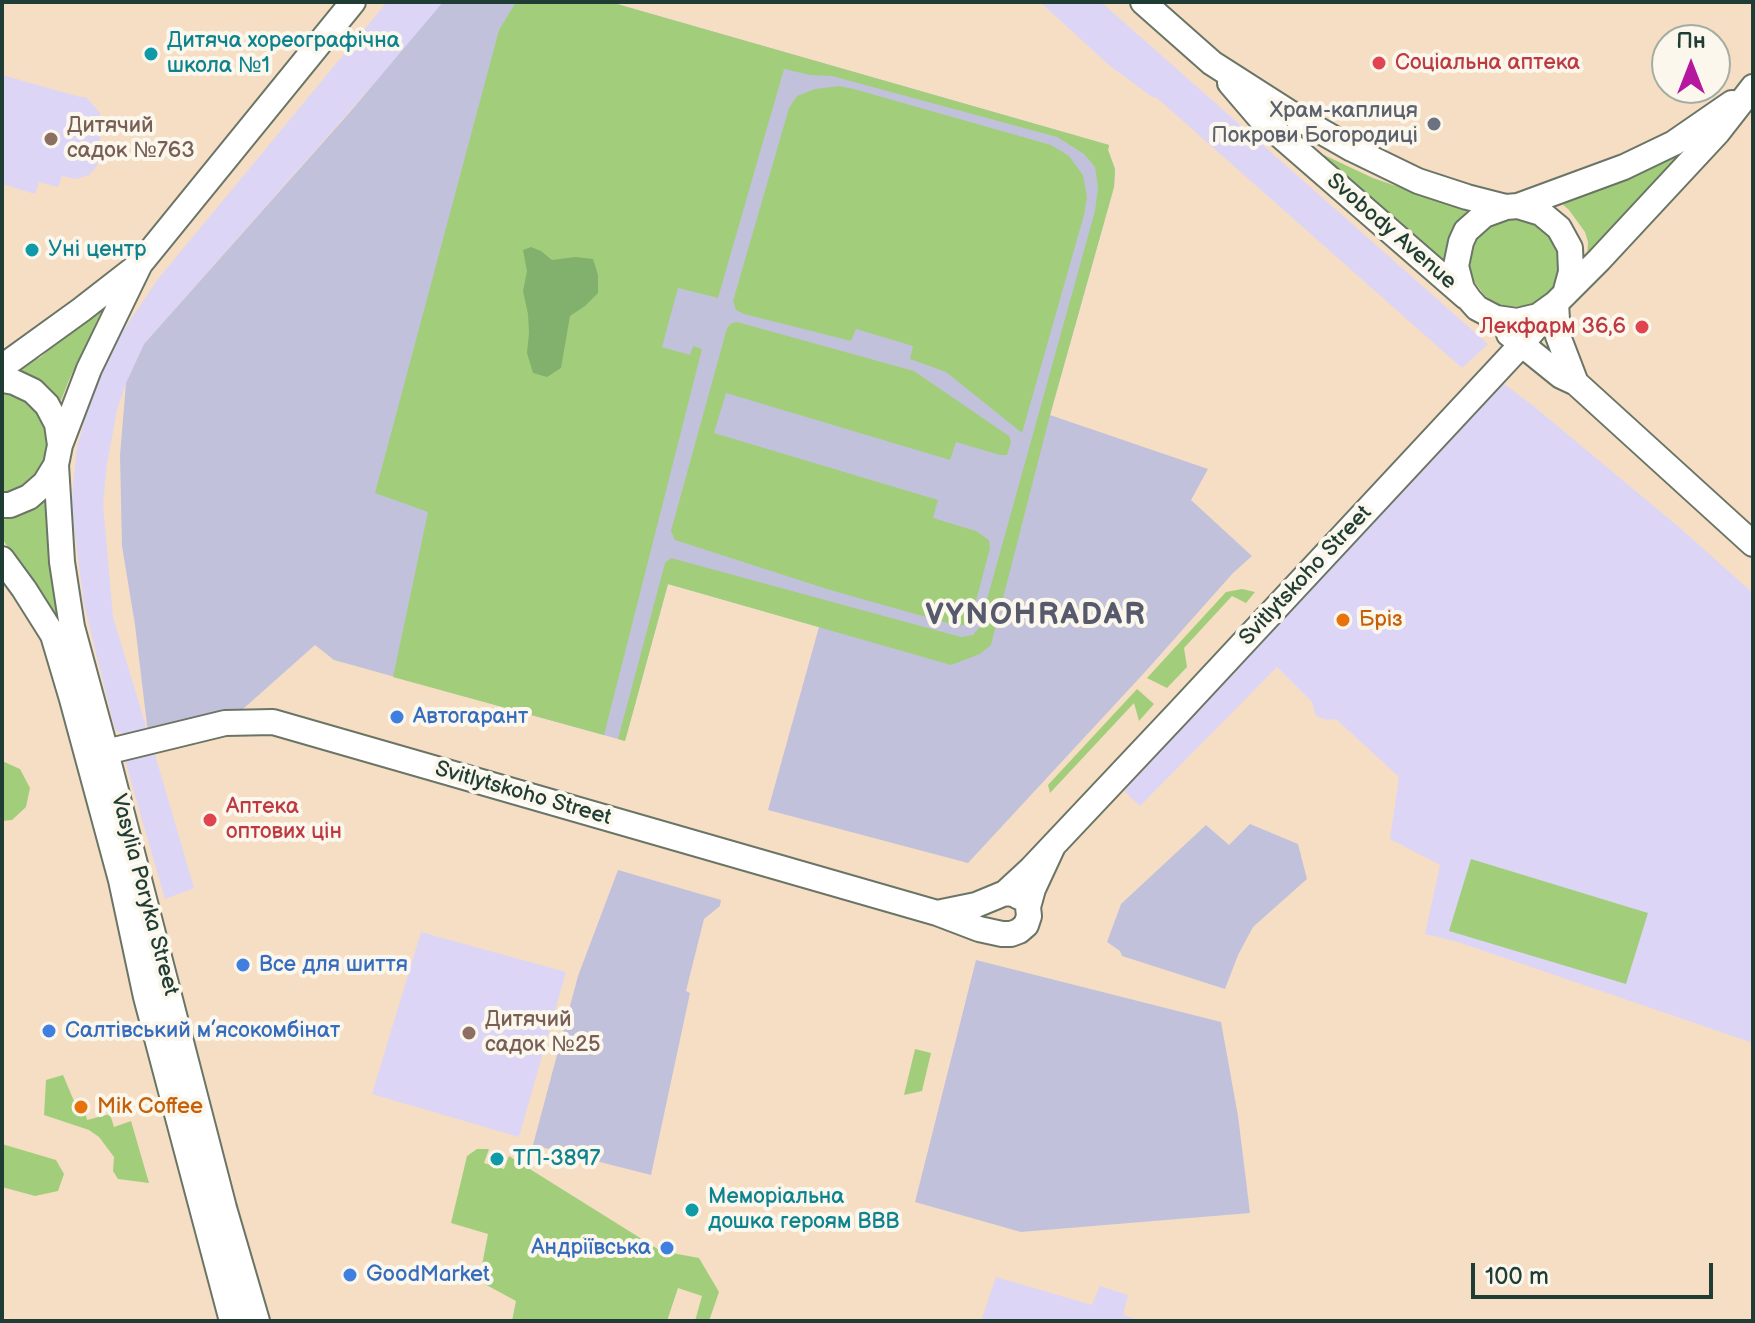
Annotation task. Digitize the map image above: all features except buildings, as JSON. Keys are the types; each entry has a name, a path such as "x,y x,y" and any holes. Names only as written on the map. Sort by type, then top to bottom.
{"street":[{"name":"Vasylia Poryka Street","path":"2,367 140,264 353,2"},
{"name":"Svobody Avenue","path":"1143,2 1212,63 1260,118 1521,345 1561,376 1576,383 1753,544"},
{"name":"Svobody Avenue","path":"1212,63 1352,149 1418,181 1467,197 1512,206"},
{"name":"Svitlytskoho Street","path":"1512,206 1624,167 1674,143 1750,90"},
{"name":"Svitlytskoho Street","path":"937,913 976,905 1000,895 1053,846 1718,132 1750,90"},
{"path":"1512,206 1530,208 1551,219 1566,237 1572,260 1571,272 1560,299 1548,310 1528,320 1507,321 1477,307 1458,278 1456,266 1461,242 1474,222 1494,210 1512,206"},
{"name":"Vasylia Poryka Street","path":"2,505 29,497 45,483 89,369 140,264"},
{"name":"Svobody Avenue","path":"1560,299 1558,336 1576,383"},
{"name":"Vasylia Poryka Street","path":"2,380 33,391 47,405 57,424 62,562 72,627 224,1208 257,1321"},
{"name":"Vasylia Poryka Street","path":"2,559 53,635 65,673 121,880 146,997 232,1321"},
{"name":"Svitlytskoho Street","path":"106,752 225,723 273,722 1002,934"},
{"name":"Svitlytskoho Street","path":"1028,907 1053,846"},
{"path":"1014,894 1023,899 1028,907 1026,925 1019,931 1002,934 989,922 989,905 1000,895 1014,894"}],"shaded area":[{"path":"387,2 446,2 144,344 126,383 117,410 103,504 113,617 148,733 124,735 115,730 84,604 71,506 77,447 92,395 110,350 158,279"},
{"path":"443,2 610,2 1109,145 1115,169 1114,187 1050,415 1208,469 1191,500 1252,556 1233,573 968,863 768,810 819,627 668,584 625,741 334,660 315,645 243,709 211,720 148,733 122,546 120,455 126,383 144,344"},
{"path":"1040,2 1101,2 1488,344 1462,368 1157,98 1110,66"},
{"name":"Дитячий садок №763","path":"2,75 86,97 100,113 100,150 97,166 89,175 76,179 62,176 58,187 39,182 35,194 2,184"},
{"path":"1501,382 1680,528 1753,593 1753,1043 1458,942 1425,934 1440,865 1390,839 1399,777 1336,719 1316,716 1312,702 1277,667 1140,806 1124,791"},
{"path":"154,751 194,888 165,899 124,757"},
{"path":"1250,824 1298,844 1307,879 1253,927 1225,989 1122,956 1107,942 1121,904 1206,825 1229,845"},
{"path":"618,870 721,900 720,906 704,919 686,991 690,993 651,1175 533,1145 578,976"},
{"name":"Дитячий садок №25","path":"421,932 566,972 519,1137 372,1094"},
{"path":"976,960 1221,1022 1238,1116 1250,1213 1021,1232 915,1202"},
{"path":"996,1277 1092,1305 1100,1286 1128,1295 1123,1315 1142,1321 981,1321"}],"green space":[{"path":"516,2 610,2 1109,145 1115,169 1114,187 1050,415 991,645 980,654 951,665 668,584 625,741 618,739 665,563 671,558 961,637 973,635 979,628 1095,211 1098,188 1095,167 1084,154 1057,137 832,76 784,69 718,298 678,288 662,347 690,355 693,346 702,349 604,735 393,677 428,512 375,493 499,30"},
{"path":"839,86 1051,145 1069,156 1083,175 1087,197 1084,215 1022,433 946,372 910,359 913,346 856,329 851,341 736,310 733,301 789,108 797,96 815,89"},
{"path":"1689,144 1694,150 1587,260 1585,232 1560,202"},
{"path":"1324,155 1396,186 1478,203 1466,212 1455,227 1448,245 1447,268 1320,162"},
{"path":"1529,213 1562,247 1557,285 1528,306 1501,305 1485,296 1473,280 1469,251 1483,225"},
{"path":"531,247 552,260 575,257 593,259 598,275 598,293 570,316 561,368 547,377 533,373 527,353 528,314 523,291 527,271 523,250"},
{"path":"111,291 60,403 45,385 14,370 41,357"},
{"path":"737,322 914,371 1009,436 1011,442 1007,455 956,442 950,460 726,393 714,433 938,500 933,518 976,531 989,540 990,548 971,620 967,624 958,626 830,590 675,540 671,531 727,328"},
{"path":"2,394 12,395 26,403 38,415 45,430 47,447 43,463 34,477 21,487 2,493"},
{"path":"45,496 62,636 2,538 2,520 22,515"},
{"path":"1242,589 1255,592 1246,603 1232,596 1184,648 1187,667 1167,688 1147,678 1226,592"},
{"path":"1137,689 1154,704 1139,721 1134,703 1050,793 1048,785"},
{"path":"2,761 20,769 30,788 26,807 12,820 2,821"},
{"path":"1471,859 1648,913 1626,984 1449,931"},
{"path":"915,1049 931,1053 922,1091 904,1095"},
{"path":"63,1075 74,1101 83,1103 87,1120 110,1114 114,1127 131,1121 149,1183 118,1179 113,1171 114,1157 99,1137 89,1130 44,1115 46,1080"},
{"path":"2,1144 56,1160 64,1174 58,1191 35,1196 2,1187"},
{"path":"477,1149 489,1149 484,1163 504,1169 509,1156 661,1251 699,1258 719,1292 709,1321 695,1321 702,1296 678,1288 667,1321 512,1321 516,1301 479,1281 488,1234 451,1223 467,1156"}],"place":[{"name":"Дитяча хореографічна школа №1","path":"151,54"},
{"name":"Соціальна аптека","path":"1379,63"},
{"name":"Храм-каплиця Покрови Богородиці","path":"1434,124"},
{"name":"Дитячий садок №763","path":"51,139"},
{"name":"Уні центр","path":"32,250"},
{"name":"Лекфарм 36,6","path":"1642,327"},
{"name":"Бріз","path":"1343,620"},
{"name":"Автогарант","path":"397,717"},
{"name":"Аптека оптових цін","path":"210,820"},
{"name":"Все для шиття","path":"243,965"},
{"name":"Салтівський м’ясокомбінат","path":"49,1031"},
{"name":"Дитячий садок №25","path":"469,1033"},
{"name":"Mik Coffee","path":"81,1107"},
{"name":"ТП-3897","path":"497,1159"},
{"name":"Меморіальна дошка героям ВВВ","path":"692,1210"},
{"name":"Андріївська","path":"667,1248"},
{"name":"GoodMarket","path":"350,1275"}],"district":[{"name":"VYNOHRADAR","path":"1036,616"}]}
